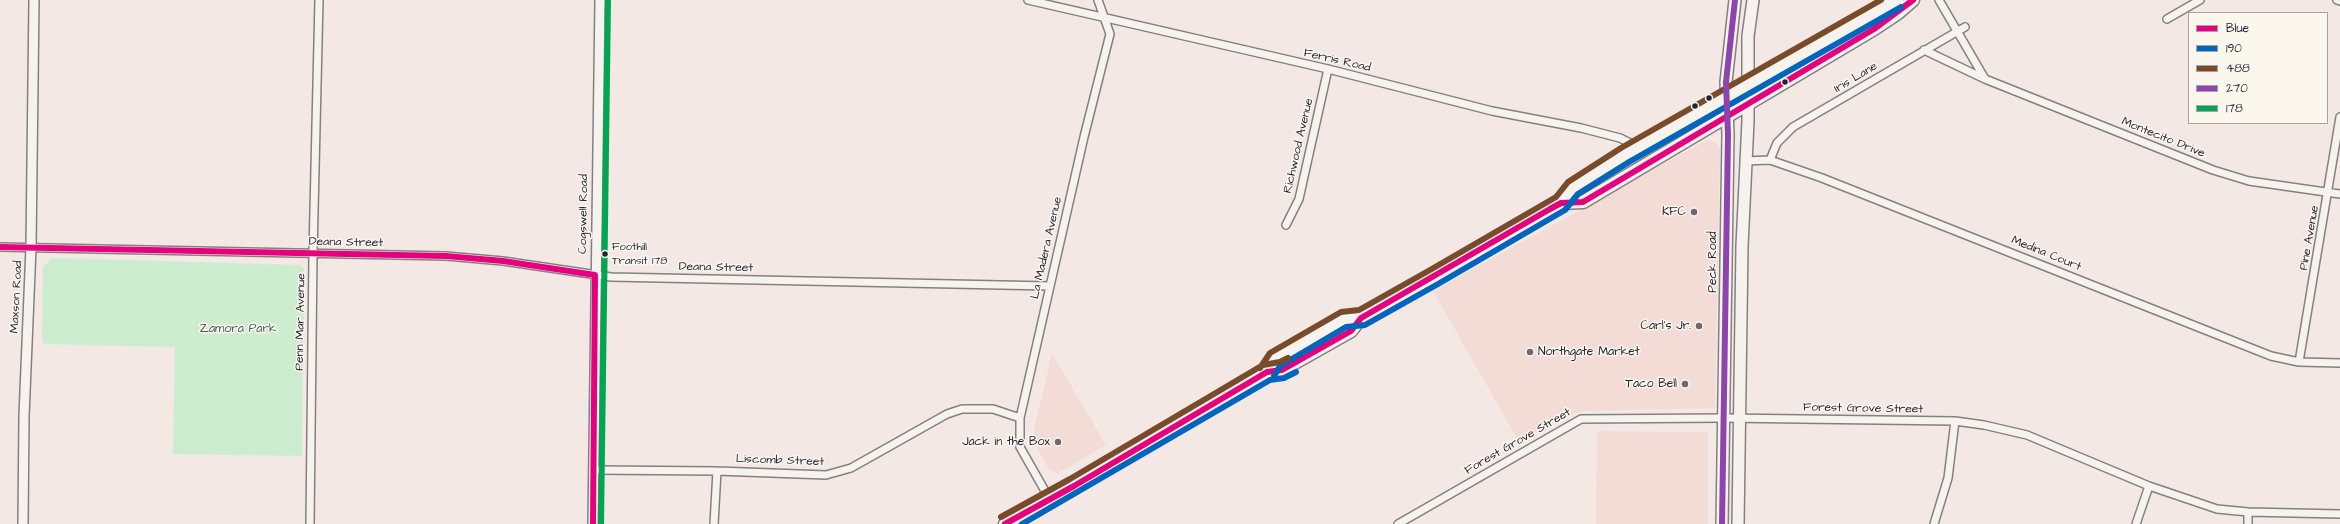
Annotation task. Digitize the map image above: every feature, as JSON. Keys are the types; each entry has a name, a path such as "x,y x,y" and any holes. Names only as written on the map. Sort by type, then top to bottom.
{"main road":[{"name":"Peck Road","path":"1722,524 1728,116 1726,97 1730,35 1735,0"},
{"path":"1738,524 1742,259 1748,104 1748,36 1753,0"},
{"path":"1004,524 1049,498 1074,486 1268,372 1282,370 1351,331 1361,318 1561,203 1573,188 1638,147 1897,0"},
{"path":"1561,203 1583,202 1874,29 1898,13 1913,0"},
{"path":"1726,258 1742,259"}],"street":[{"name":"Maxson Road","path":"23,524 24,416 31,247 34,0"},
{"name":"Penn Mar Avenue","path":"310,524 313,253 319,0"},
{"name":"Cogswell Road","path":"593,524 595,275 600,0"},
{"name":"Ferris Road","path":"1028,0 1328,70 1492,111 1620,138 1638,147"},
{"name":"La Madera Avenue","path":"1049,498 1020,447 1020,418 1110,34 1105,18 1098,5 1098,0"},
{"path":"1939,0 1985,79"},
{"path":"2167,19 2200,0"},
{"name":"Iris Lane","path":"1770,160 1777,143 1792,127 1965,27"},
{"name":"Montecito Drive","path":"1924,50 1985,79 2213,170 2249,180 2340,194"},
{"name":"Richwood Avenue","path":"1286,225 1293,214 1299,198 1328,70"},
{"name":"Pine Avenue","path":"2299,362 2329,192 2340,117"},
{"name":"Medina Court","path":"1745,161 1770,160 1822,178 2271,356 2299,362 2340,363"},
{"name":"Deana Street","path":"0,246 468,258 573,270 595,275 618,277 1050,286"},
{"name":"Liscomb Street","path":"594,470 826,474 851,468 947,414 962,409 993,409 1020,418"},
{"name":"Forest Grove Street","path":"1398,524 1581,419 1740,418 1955,421 1984,425 2027,435 2149,486 2217,509 2248,512 2340,514"},
{"path":"1934,524 1948,478 1955,421"},
{"path":"714,524 718,471"},
{"path":"2136,524 2149,486"},
{"path":"2248,512 2248,524"}],"shaded area":[{"path":"1710,140 1717,144 1720,149 1715,408 1581,411 1518,440 1433,291 1705,141"},
{"path":"1052,353 1106,445 1058,473 1049,470 1037,447 1034,430"},
{"path":"1597,431 1708,432 1708,524 1596,524"}],"green space":[{"name":"Zamora Park","path":"52,258 299,265 304,269 302,456 173,454 175,347 44,344 42,338 43,267"}],"transit line":[{"name":"178","path":"601,524 608,0"},
{"name":"270","path":"1722,524 1728,135 1726,82 1735,0"},
{"name":"488","path":"1260,368 1270,353 1341,312 1359,310 1430,270 1556,197 1568,182 1621,148 1881,0"},
{"name":"Blue","path":"1005,524 1074,486 1267,372 1282,370 1351,331 1361,318 1550,209 1561,203 1583,202 1874,29 1913,0"},
{"name":"190","path":"1274,376 1280,366 1346,327 1365,325 1438,284 1565,210 1578,194 1629,162 1901,7"},
{"name":"Blue","path":"0,247 446,256 503,261 595,275 593,524"},
{"name":"488","path":"1001,517 1070,479 1263,365 1280,362 1288,358"},
{"name":"190","path":"1022,524 1270,380 1284,378 1296,372"}],"place":[{"name":"KFC","path":"1694,212"},
{"name":"Foothill Transit 178","path":"605,254"},
{"name":"Carl's Jr.","path":"1699,326"},
{"name":"Northgate Market","path":"1530,352"},
{"name":"Taco Bell","path":"1685,384"},
{"name":"Jack in the Box","path":"1058,442"}]}
